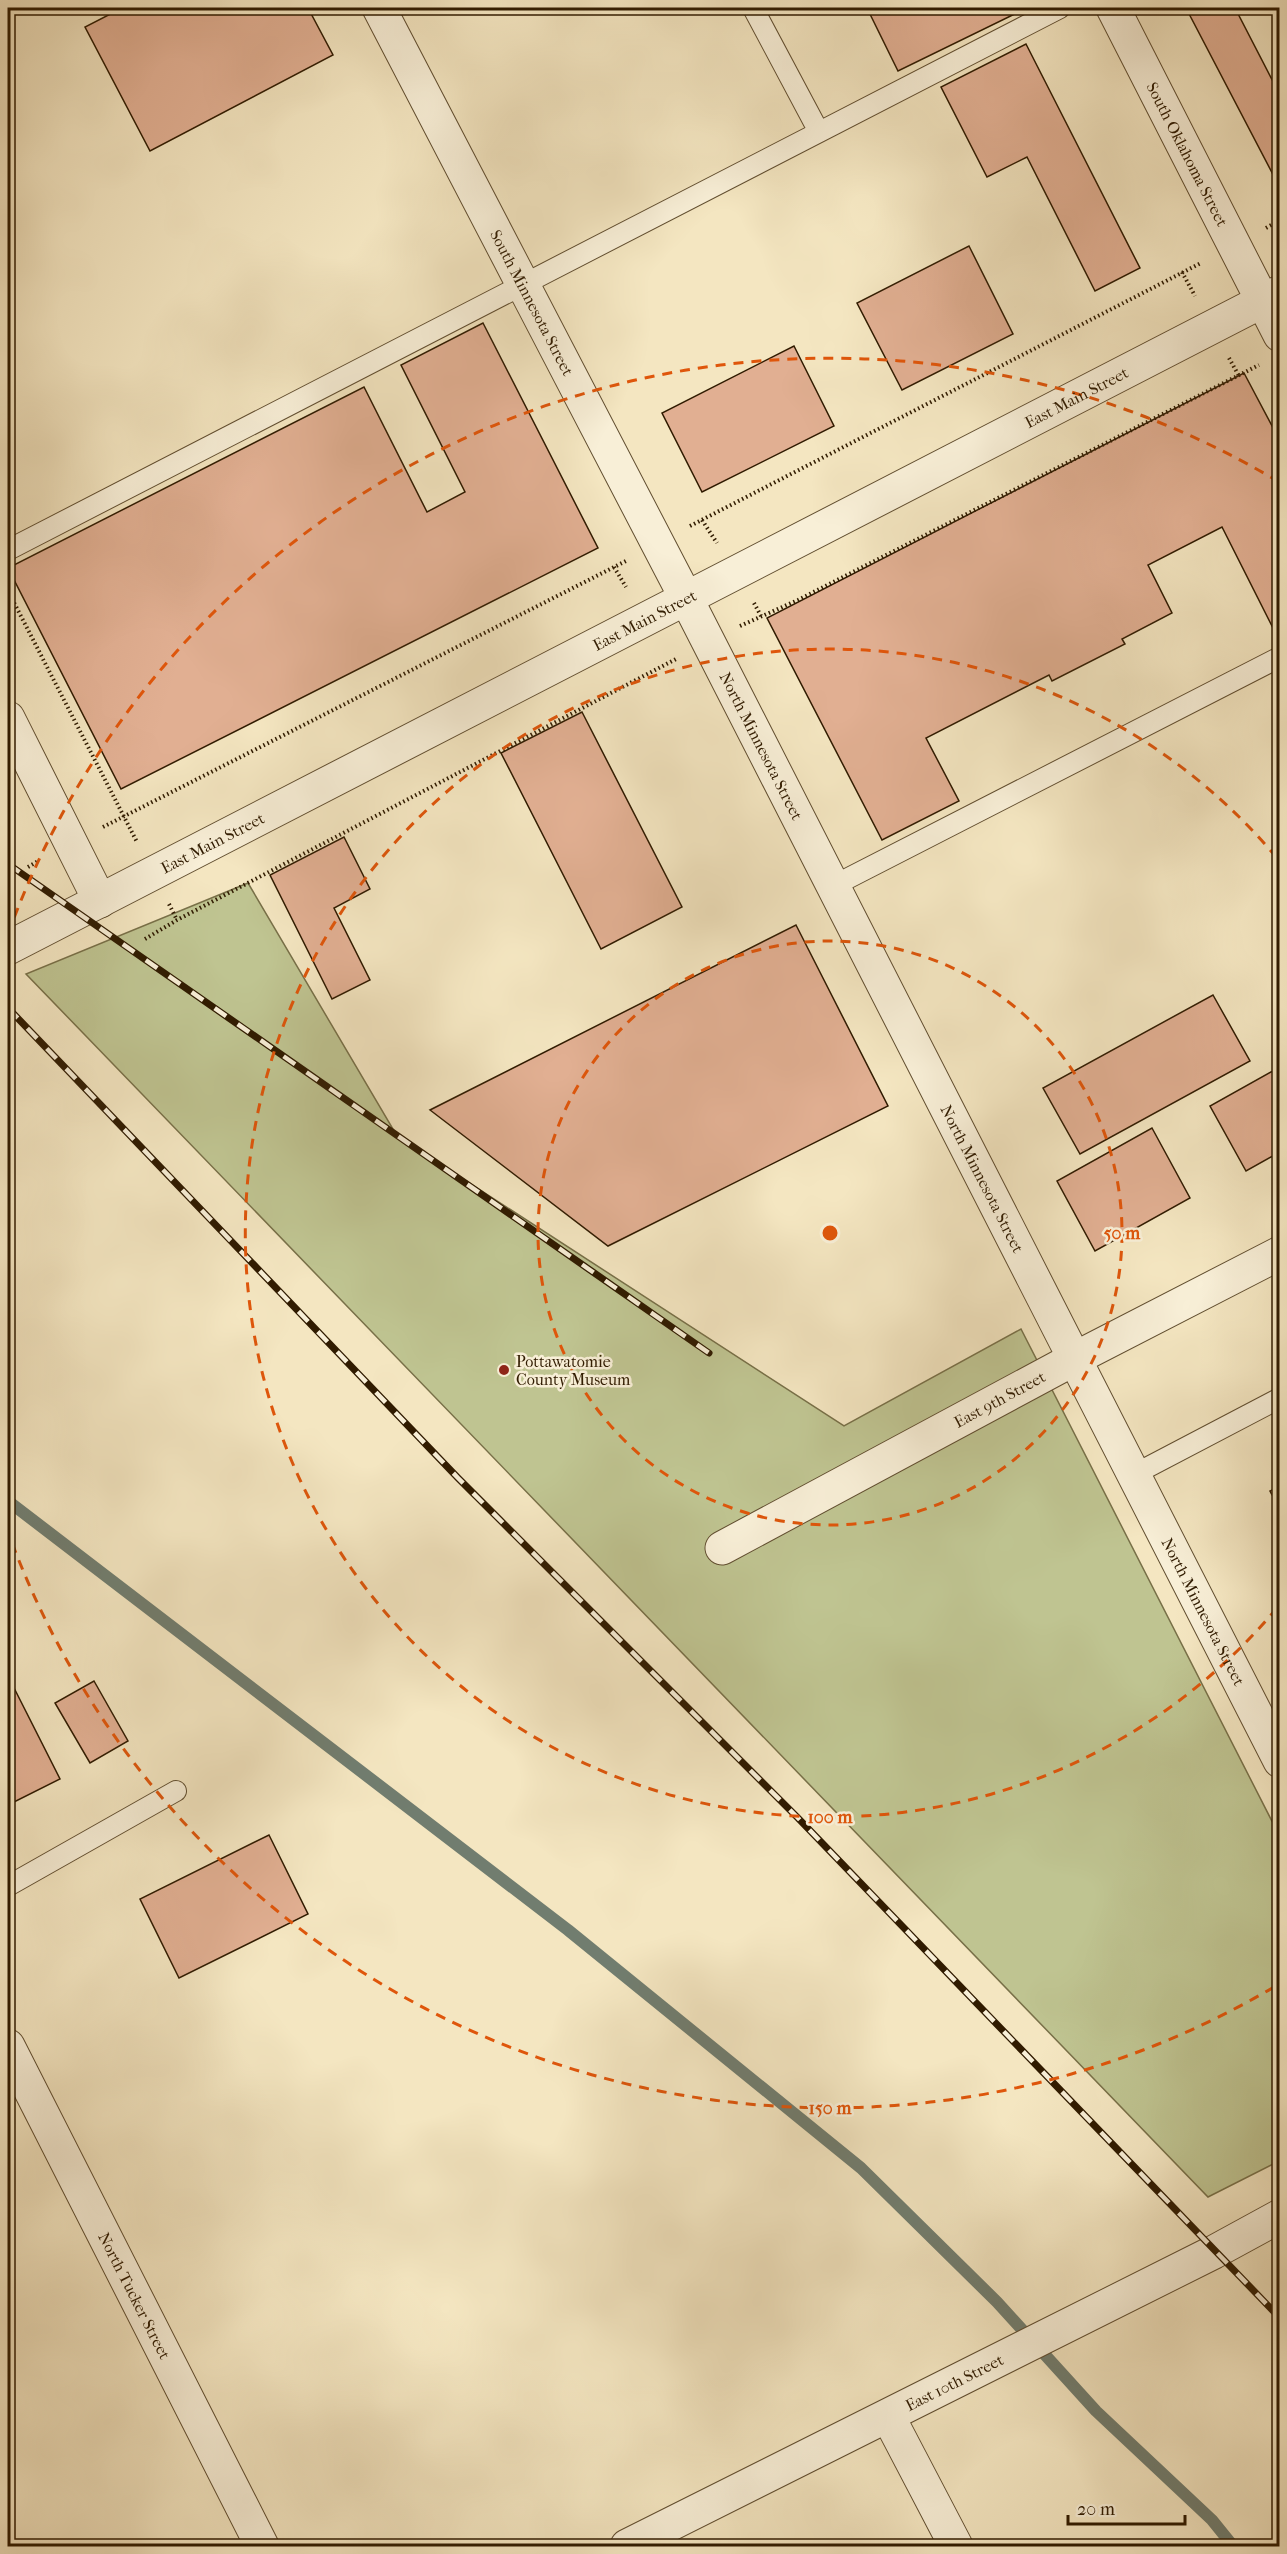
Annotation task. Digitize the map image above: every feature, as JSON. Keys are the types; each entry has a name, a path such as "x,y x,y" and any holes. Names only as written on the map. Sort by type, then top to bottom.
{"street":[{"name":"South Minnesota Street","path":"379,8 686,598"},
{"name":"South Oklahoma Street","path":"1113,8 1271,296 1280,335"},
{"name":"East Main Street","path":"8,948 1271,296"},
{"name":"North Minnesota Street","path":"686,598 1280,1761"},
{"path":"8,718 100,901"},
{"name":"East 9th Street","path":"722,1548 1074,1359 1280,1252"},
{"name":"North Tucker Street","path":"8,2046 262,2547"},
{"name":"East 10th Street","path":"628,2546 1214,2252 1280,2216"},
{"path":"888,2416 956,2547"}],"lane":[{"path":"753,8 819,132"},
{"path":"8,550 1060,8"},
{"path":"833,886 1280,657"},
{"path":"1133,1475 1280,1398"},
{"path":"8,1886 176,1791"}],"path":[{"path":"8,591 177,920"}],"green space":[{"path":"248,883 397,1136 844,1426 1021,1329 1279,1835 1279,2161 1208,2197 26,974"}],"building":[{"path":"122,8 308,8 333,55 150,151 85,27"},
{"path":"867,8 1027,8 898,71"},
{"path":"1186,8 1235,8 1280,95 1280,188"},
{"path":"1026,44 1140,268 1095,291 1027,157 987,177 941,87"},
{"path":"969,246 1013,334 902,390 857,303"},
{"path":"483,323 598,548 121,789 8,568 364,387 427,512 465,492 401,365"},
{"path":"794,346 834,426 702,492 662,413"},
{"path":"1244,373 1280,441 1280,635 1277,636 1222,527 1148,565 1172,613 1122,639 1125,644 1052,681 1049,675 926,738 959,801 882,840 767,618"},
{"path":"582,712 682,907 601,949 501,753"},
{"path":"344,837 370,889 334,908 370,980 332,999 270,875"},
{"path":"796,925 888,1106 608,1246 430,1110"},
{"path":"1213,995 1250,1061 1080,1154 1043,1088"},
{"path":"1280,1067 1280,1152 1246,1171 1210,1106"},
{"path":"1152,1128 1190,1198 1095,1251 1057,1181"},
{"path":"1280,1486 1280,1510 1270,1491"},
{"path":"8,1676 60,1779 8,1805"},
{"path":"94,1681 128,1741 90,1763 55,1703"},
{"path":"269,1835 308,1914 179,1978 140,1899"}],"waterway":[{"path":"8,1501 568,1930 861,2168 997,2302 1096,2411 1212,2520 1233,2546"}],"railway":[{"path":"8,864 709,1353"},
{"path":"8,1008 458,1478 797,1817 1280,2318"}],"place":[{"name":"Pottawatomie County Museum","path":"504,1370"}]}
